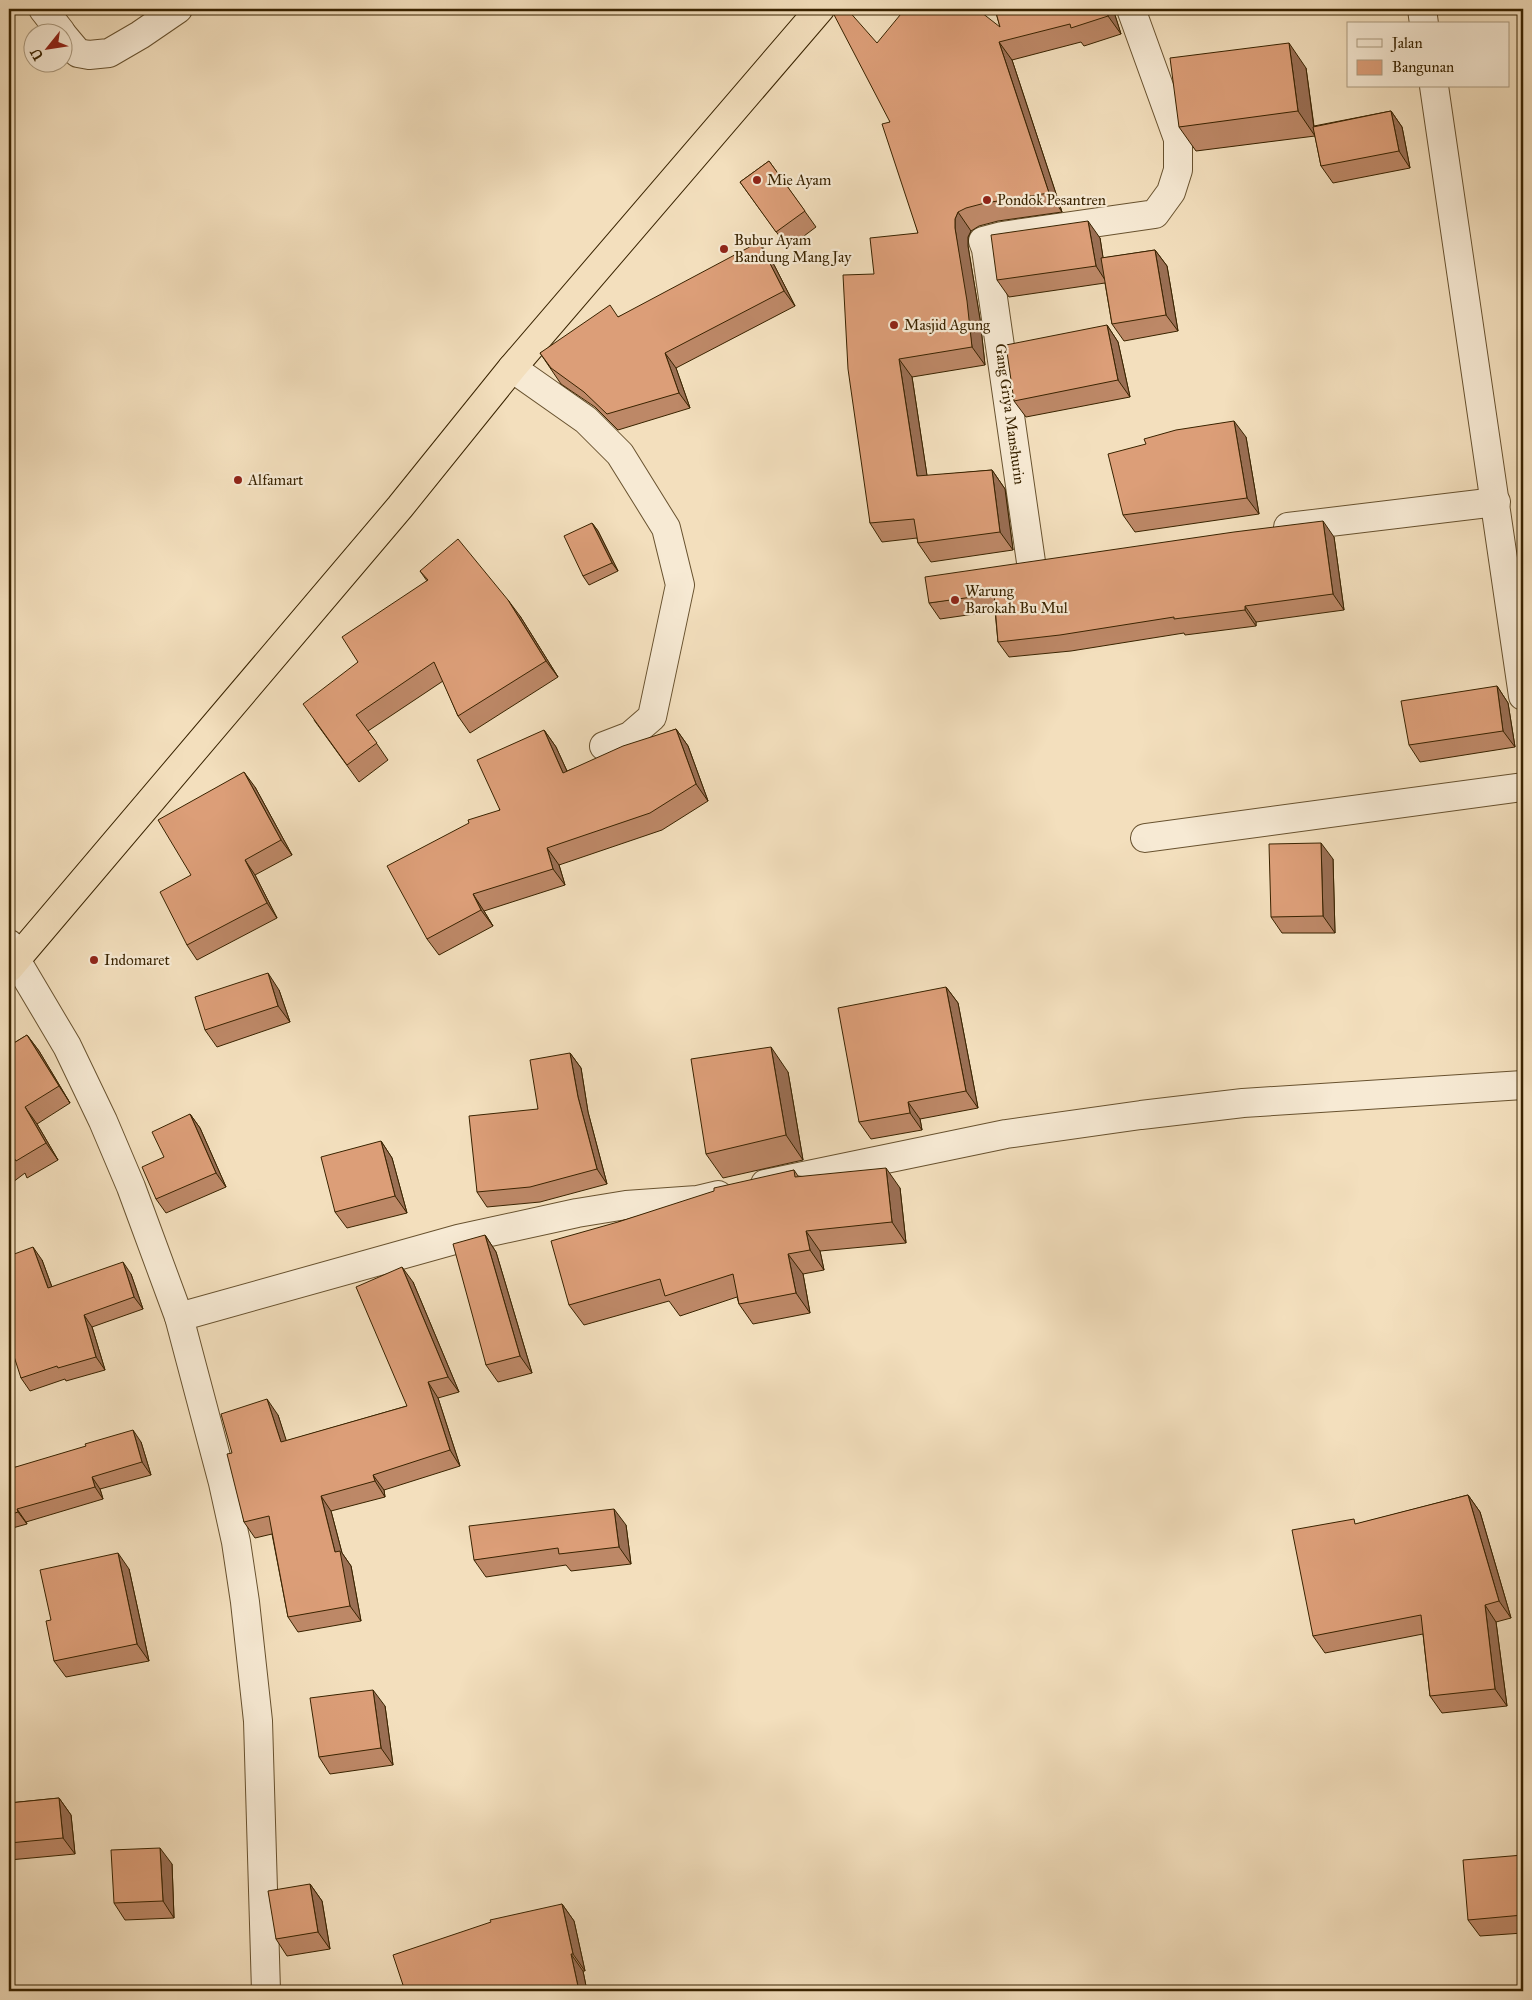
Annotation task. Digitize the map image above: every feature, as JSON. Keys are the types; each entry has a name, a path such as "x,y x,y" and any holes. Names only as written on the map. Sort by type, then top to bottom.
{"highway":[{"path":"11,957 400,507 512,368 820,9"}],"street":[{"path":"43,9 53,22"},
{"path":"72,46 78,53 90,55 109,53 178,9"},
{"name":"Gang Griya Manshurin","path":"1031,562 986,249 983,241 1002,236 1155,214 1170,192 1178,170 1178,139 1131,9"},
{"path":"1422,9 1424,22"},
{"path":"1434,88 1523,696"},
{"path":"512,368 586,420 620,454 666,528 680,585 652,717 630,736 604,746"},
{"path":"1263,530 1496,502"},
{"path":"1003,566 1060,558"},
{"path":"1145,838 1523,787"},
{"path":"11,957 67,1046 103,1121 132,1188 179,1317 223,1483 236,1542 245,1602 257,1712 260,1756 266,1991"},
{"path":"179,1317 458,1239 577,1213 626,1205 697,1200 833,1169 1006,1134 1242,1103 1523,1085"}],"building":[{"path":"831,9 847,9 877,43 905,9 977,9 1000,27 995,9 1106,9 1108,16 1071,28 1070,24 999,42 1049,193 985,203 958,212 955,219 955,228 967,301 972,347 899,359 917,476 992,470 1000,532 918,543 914,519 870,523 848,369 843,275 874,274 870,238 918,233 882,124 890,122"},
{"path":"1289,43 1298,111 1179,127 1170,58"},
{"path":"1391,111 1399,151 1321,166 1313,127"},
{"path":"769,161 805,211 776,232 740,182"},
{"path":"1088,221 1096,266 997,280 991,235"},
{"path":"759,242 784,291 665,353 679,393 607,414 584,392 551,368 540,353 610,305 618,317"},
{"path":"1155,250 1166,315 1112,324 1101,258"},
{"path":"1107,325 1118,380 1014,401 1006,345"},
{"path":"1234,421 1247,498 1123,515 1108,454 1146,444 1144,439 1176,430"},
{"path":"1323,521 1333,594 1245,606 1245,610 1174,619 1174,617 1060,635 998,642 994,594 929,603 925,577 1234,532"},
{"path":"592,523 612,563 583,576 564,536"},
{"path":"458,539 508,600 546,661 458,716 434,662 356,715 377,743 347,765 303,704 358,662 342,637 428,580 420,571"},
{"path":"1497,686 1503,731 1409,745 1401,701"},
{"path":"676,729 696,784 650,813 547,848 553,869 473,894 481,910 427,939 387,866 469,823 468,820 500,810 477,760 544,730 563,773 623,746"},
{"path":"244,772 281,840 245,860 267,903 187,945 160,892 191,875 158,820"},
{"path":"1321,843 1323,916 1271,917 1269,844"},
{"path":"268,973 278,1006 205,1030 195,997"},
{"path":"946,987 966,1091 908,1102 910,1113 859,1122 838,1008"},
{"path":"27,1035 59,1086 25,1107 46,1143 16,1161 13,1156 9,1160 9,1046"},
{"path":"771,1047 786,1135 706,1154 691,1059"},
{"path":"570,1053 578,1097 597,1169 530,1187 477,1192 469,1116 538,1109 530,1060"},
{"path":"190,1114 216,1173 156,1199 142,1167 164,1157 152,1132"},
{"path":"381,1141 395,1196 335,1212 321,1157"},
{"path":"886,1168 892,1222 806,1231 810,1250 788,1254 796,1293 739,1304 733,1274 665,1296 660,1279 569,1305 551,1241 714,1191 714,1188 794,1170 795,1177"},
{"path":"485,1235 520,1356 486,1365 453,1244"},
{"path":"33,1247 48,1288 123,1262 134,1297 84,1315 96,1357 58,1368 57,1366 21,1378 9,1341 9,1256"},
{"path":"402,1267 448,1377 428,1382 450,1450 373,1475 375,1481 321,1496 335,1552 340,1551 350,1606 288,1617 269,1516 244,1522 227,1454 232,1453 221,1414 267,1399 281,1442 407,1406 356,1287"},
{"path":"133,1430 142,1462 92,1477 95,1487 17,1509 18,1512 9,1515 9,1469"},
{"path":"1468,1495 1499,1601 1485,1605 1495,1689 1430,1696 1421,1615 1313,1636 1292,1530 1354,1519 1355,1524"},
{"path":"614,1509 619,1547 559,1554 558,1548 474,1560 469,1526"},
{"path":"118,1553 137,1644 54,1661 46,1621 51,1620 40,1570"},
{"path":"373,1690 381,1748 319,1757 310,1698"},
{"path":"59,1798 63,1838 9,1843 9,1803"},
{"path":"160,1848 163,1901 114,1903 111,1850"},
{"path":"1523,1855 1523,1915 1468,1920 1463,1860"},
{"path":"310,1884 318,1932 276,1939 268,1891"},
{"path":"562,1904 579,1991 405,1991 393,1955 491,1922 490,1920"}],"place":[{"name":"Mie Ayam","path":"757,180"},
{"name":"Pondok Pesantren","path":"987,200"},
{"name":"Bubur Ayam Bandung Mang Jay","path":"724,249"},
{"name":"Masjid Agung","path":"894,325"},
{"name":"Alfamart","path":"238,480"},
{"name":"Warung Barokah Bu Mul","path":"955,600"},
{"name":"Indomaret","path":"94,960"}]}
